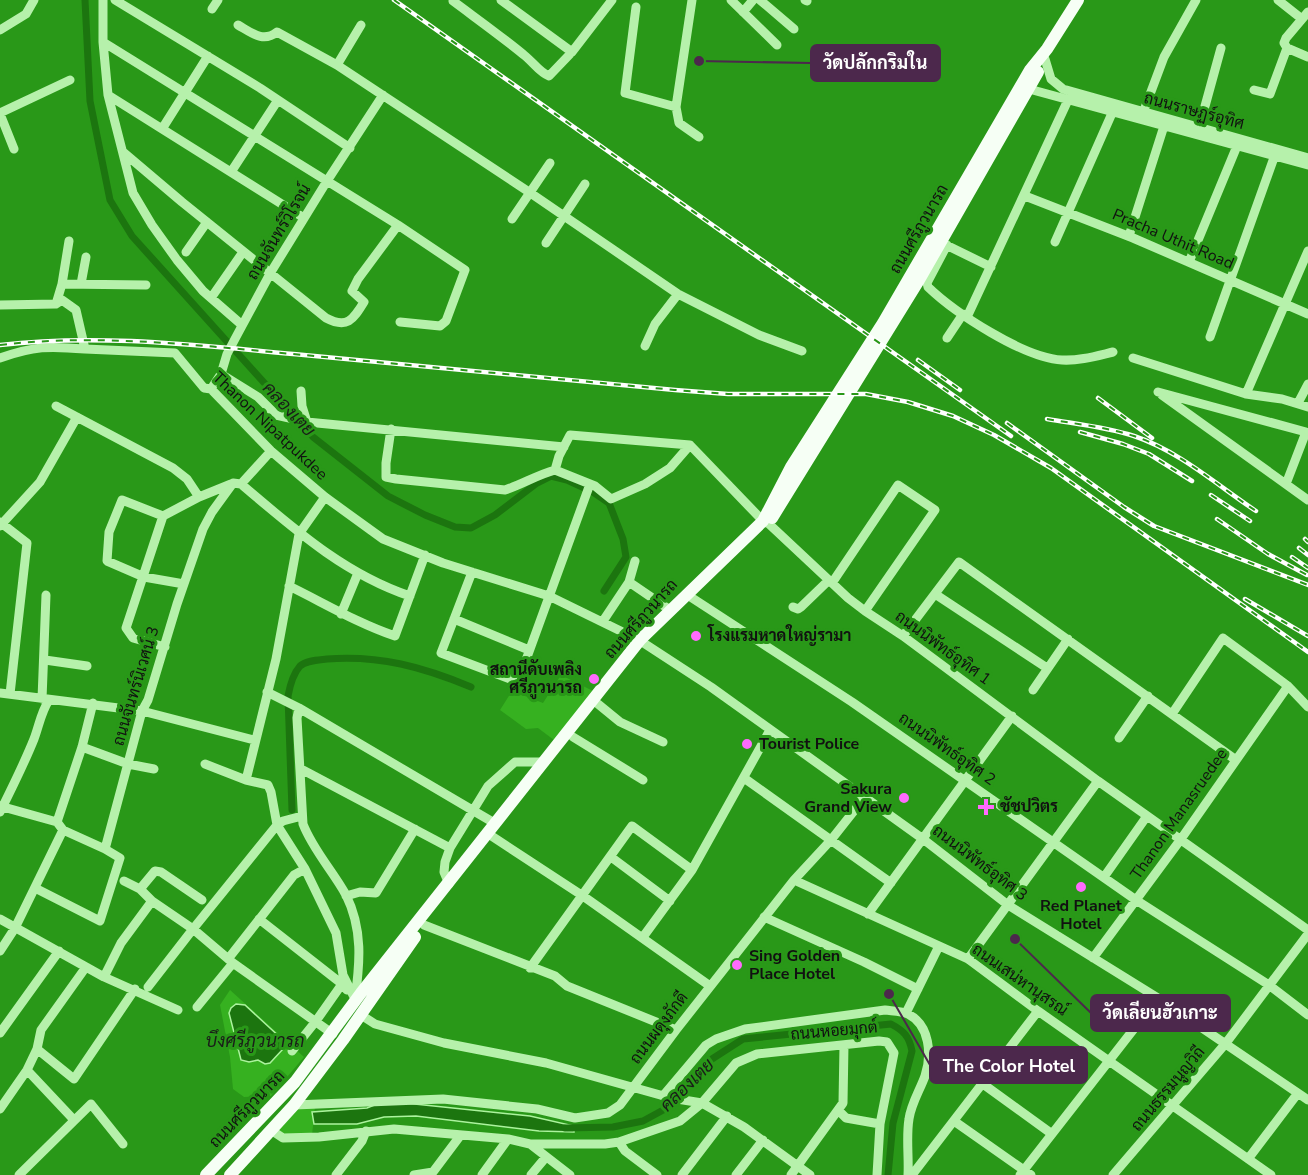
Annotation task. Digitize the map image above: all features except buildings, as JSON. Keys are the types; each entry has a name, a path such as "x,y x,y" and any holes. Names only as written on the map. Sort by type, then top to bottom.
{"main road":[{"name":"ถนนศรีภูวนารถ","path":"206,1175 361,1015 449,884 573,737 643,642 766,523 944,244 1018,108 1038,57 1046,54 1077,0"},
{"name":"ถนนศรีภูวนารถ","path":"766,523 792,467 883,323 1028,82"},
{"name":"ถนนศรีภูวนารถ","path":"230,1175 294,1105 338,1037 358,996 421,924 490,835 496,824 643,642 670,610 689,596"}],"street":[{"path":"0,29 26,14 34,0"},
{"path":"103,0 103,42 108,95 133,193 177,260 203,291 242,325"},
{"path":"115,0 278,100 350,148"},
{"path":"212,9 218,0"},
{"path":"501,0 572,52"},
{"path":"453,1 524,55 546,75 555,71 572,52 612,0"},
{"path":"692,0 676,107 679,123 699,136"},
{"path":"731,0 777,45"},
{"path":"743,12 753,0"},
{"path":"760,0 794,29"},
{"path":"1143,113 1164,57 1196,0"},
{"path":"1278,0 1305,16 1284,43 1287,48 1308,57"},
{"path":"636,8 625,93 676,107"},
{"path":"238,25 261,38 273,36 277,32 337,65 678,294 759,335 802,351"},
{"path":"337,65 361,25"},
{"path":"103,42 398,225 465,270 447,321 440,326 400,322"},
{"path":"1199,128 1221,48"},
{"path":"1254,90 1270,94 1287,48"},
{"path":"1046,54 1051,79 1066,95"},
{"path":"162,129 208,56"},
{"path":"14,149 0,113 70,80"},
{"path":"1028,82 1113,111 1237,146 1276,153 1308,165"},
{"path":"108,95 304,218"},
{"name":"ถนนจันทร์วิโรจน์","path":"211,390 221,374 227,354 271,272 383,95"},
{"path":"1018,108 1033,96 1066,95"},
{"path":"947,338 965,316 991,267 1025,196 1066,95"},
{"name":"ถนนราษฏร์อุทิศ","path":"1066,95 1199,128 1276,153 1308,158"},
{"path":"231,172 278,100"},
{"path":"1055,242 1113,111"},
{"path":"1129,236 1164,126"},
{"path":"1190,262 1237,146"},
{"path":"123,152 243,252 334,322 345,323 354,319 364,303 352,291 398,225"},
{"path":"1210,336 1276,153"},
{"path":"512,219 550,163"},
{"path":"546,243 585,184"},
{"name":"Pracha Uthit Road","path":"1025,196 1129,236 1308,314"},
{"path":"186,252 207,222"},
{"path":"56,304 62,284 69,241"},
{"path":"991,267 944,244 928,287 965,316 1034,354 1059,360 1076,360 1113,352"},
{"path":"1246,394 1308,251"},
{"path":"211,298 243,252"},
{"path":"81,284 86,257"},
{"path":"62,284 146,285"},
{"path":"645,346 655,324 678,294"},
{"path":"0,305 56,304 62,300 76,310 85,349"},
{"name":"Thanon Nipatpukdee","path":"0,358 24,349 41,347 175,353 204,388 211,390 271,451 325,497 383,539 472,572 549,596 603,620 643,642"},
{"path":"1133,358 1246,394 1282,399 1303,405 1308,384"},
{"path":"221,374 258,397 280,416 307,422 391,429 562,451"},
{"path":"300,391 307,422"},
{"path":"1286,484 1306,432 1158,392 1308,500"},
{"path":"56,406 173,468 187,478 199,497"},
{"path":"77,417 40,482 1,524 27,543 5,694 93,703 142,711 254,740"},
{"path":"391,429 386,477 505,490 520,485 539,474 555,470 589,489"},
{"path":"555,470 570,435 690,445"},
{"path":"472,572 441,653 518,682 589,489 596,486 610,499 645,484 670,468 690,445"},
{"name":"ถนนนิพัทธ์อุทิศ 1","path":"690,445 766,523 865,611 903,636 1098,781 1308,930"},
{"name":"ถนนจันทร์นิเวศน์ 3","path":"105,849 142,711 148,700 203,529 212,512 271,451"},
{"path":"165,647 133,638 127,633 126,628 164,516 199,497 237,484 299,534 358,573 389,589 410,596"},
{"path":"793,607 801,607 831,582 898,486 935,510 865,611"},
{"path":"246,780 254,740 272,694 299,534 325,497"},
{"path":"164,516 122,500 109,532 107,561 144,577 184,584"},
{"path":"289,586 341,614 395,636 425,555"},
{"path":"603,620 629,582 635,561"},
{"path":"903,636 959,562 1236,760"},
{"path":"341,614 358,573"},
{"path":"629,582 670,610"},
{"path":"935,594 1047,668"},
{"path":"35,888 100,921 120,858 60,826 1,808 20,774 36,733 45,699 46,596"},
{"name":"ถนนนิพัทธ์อุทิศ 2","path":"689,596 852,702 1136,900 1269,985 1308,1015"},
{"path":"454,619 529,650"},
{"path":"1172,714 1223,638 1288,686 1308,707"},
{"path":"1033,690 1068,639"},
{"name":"ถนนนิพัทธ์อุทิศ 3","path":"643,642 711,687 923,838 1008,905 1158,998 1308,1100"},
{"path":"45,660 87,666"},
{"name":"Thanon Manasruedee","path":"1093,958 1181,839 1288,686"},
{"path":"272,694 496,824"},
{"path":"1119,738 1148,696"},
{"path":"0,951 15,928 35,888 60,826 93,703"},
{"path":"598,704 620,722 663,742"},
{"path":"297,707 301,769 299,817 309,839 346,896 359,933 358,996"},
{"path":"868,914 1012,716"},
{"path":"643,937 692,870 770,730"},
{"path":"573,737 643,780"},
{"path":"82,747 128,764 154,769"},
{"path":"449,884 444,872 450,848 488,786 515,762 545,762"},
{"path":"205,764 246,780 268,785 280,823 336,933 343,975 358,996"},
{"path":"301,769 450,848"},
{"path":"744,778 891,883"},
{"path":"968,959 1098,781"},
{"name":"ถนนผดุงภักดี","path":"361,1015 375,1024 444,1043 546,1063 634,1087 764,917 831,840 864,797"},
{"path":"1104,877 1147,816"},
{"path":"148,987 280,823 299,817"},
{"path":"530,968 632,826 692,870"},
{"path":"346,896 360,892 376,893 415,829"},
{"path":"490,835 643,937 710,987"},
{"path":"611,856 670,901"},
{"path":"197,1007 259,919 294,875 305,869"},
{"path":"140,889 155,871 161,872 202,900"},
{"name":"ถนนเสน่หานุสรณ์","path":"794,880 968,959 1271,1175"},
{"path":"124,881 140,889 152,901 193,929 230,961 338,1037"},
{"path":"104,977 121,943 152,901"},
{"path":"764,917 918,989"},
{"path":"0,919 104,977 178,1010"},
{"path":"259,919 358,996"},
{"path":"421,924 555,976 567,986 676,1030"},
{"name":"ถนนธรรมนูญวิถี","path":"1113,1175 1226,1043 1308,934"},
{"path":"906,1013 939,946"},
{"path":"0,1033 58,951"},
{"path":"0,1109 27,1070 37,1049 41,1030 86,967"},
{"path":"292,1051 342,984"},
{"path":"37,1049 74,1079 135,989"},
{"path":"954,1121 1025,1173 1052,1134 1158,998"},
{"path":"667,1097 706,1045 716,1039 745,1029 885,1010 906,1013 917,1020 924,1029 928,1058 926,1072 909,1120 910,1175"},
{"path":"910,1175 1038,1011"},
{"name":"ถนนหอยมุกต์","path":"271,1130 283,1138 319,1137 394,1129 530,1144 619,1142 680,1121 736,1063 757,1054 879,1041 887,1042 893,1048 894,1053 880,1124 877,1175"},
{"path":"791,1175 843,1103 844,1045"},
{"path":"27,1070 74,1120"},
{"path":"983,1084 1052,1134"},
{"path":"294,1105 443,1099 537,1109 574,1118 608,1113 620,1106 634,1087 667,1097 699,1102 727,1116 810,1175"},
{"path":"1248,1159 1298,1093"},
{"path":"19,1175 91,1104 123,1144"},
{"path":"838,1110 846,1118 880,1124"},
{"path":"682,1175 727,1116"},
{"path":"336,1175 362,1141 366,1131"},
{"path":"414,1175 433,1172 460,1136"},
{"path":"482,1175 508,1140"},
{"path":"736,1175 763,1140"},
{"path":"619,1142 625,1150 657,1175"},
{"path":"530,1144 570,1175"},
{"path":"531,1175 546,1157"}],"shaded area":[{"path":"561,675 593,691 554,740 538,728 526,729 500,710 512,691 543,703"},
{"path":"230,990 304,1057 271,1096 244,1097 233,1089 230,1057 220,1005"},
{"path":"294,1105 315,1107 312,1135 284,1137 274,1130"}],"water":[{"name":"บึงศรีภูวนารถ","path":"236,1004 245,1005 283,1040 283,1049 270,1063 241,1060 229,1013"},
{"path":"405,1103 530,1116 574,1126 574,1132 539,1131 416,1116 384,1117 357,1124 314,1124 312,1112"}],"waterway":[{"name":"คลองเตย","path":"85,0 90,101 110,200 132,236 313,437 388,496 455,527 471,528 495,515 537,483 551,476 567,480 593,492 609,503 623,539 626,557 604,591"},
{"name":"คลองเตย","path":"292,810 288,696 294,676 300,666 327,659 383,661 418,668 471,687"},
{"name":"คลองเตย","path":"565,1128 613,1127 643,1121 665,1109 682,1094 694,1077 712,1059 743,1039 891,1024 905,1034 912,1051 893,1123 888,1175"}],"railway":[{"path":"394,0 1011,436"},
{"path":"0,345 76,340 152,342 675,390 728,394 866,394 908,402 953,416 994,435 1051,468 1308,652"},
{"path":"918,360 960,390"},
{"path":"1098,398 1152,438"},
{"path":"1047,419 1113,430 1151,442 1182,459 1256,511"},
{"path":"1007,423 1154,526 1308,585"},
{"path":"1080,432 1149,454 1192,481"},
{"path":"1211,495 1250,521"},
{"path":"1217,519 1268,554 1307,575"},
{"path":"1305,539 1308,542"},
{"path":"1299,548 1308,555"},
{"path":"1292,557 1308,568"},
{"path":"1245,599 1308,636"}],"place":[{"name":"วัดปลักกริมใน","path":"699,61"},
{"name":"โรงแรมหาดใหญ่รามา","path":"696,636"},
{"name":"สถานีดับเพลิง ศรีภูวนารถ","path":"594,679"},
{"name":"Tourist Police","path":"747,744"},
{"name":"Sakura Grand View","path":"904,798"},
{"name":"ชัชปวิตร","path":"986,807"},
{"name":"Red Planet Hotel","path":"1081,887"},
{"name":"วัดเลียนฮัวเกาะ","path":"1015,939"},
{"name":"Sing Golden Place Hotel","path":"737,965"},
{"name":"The Color Hotel","path":"889,994"}]}
